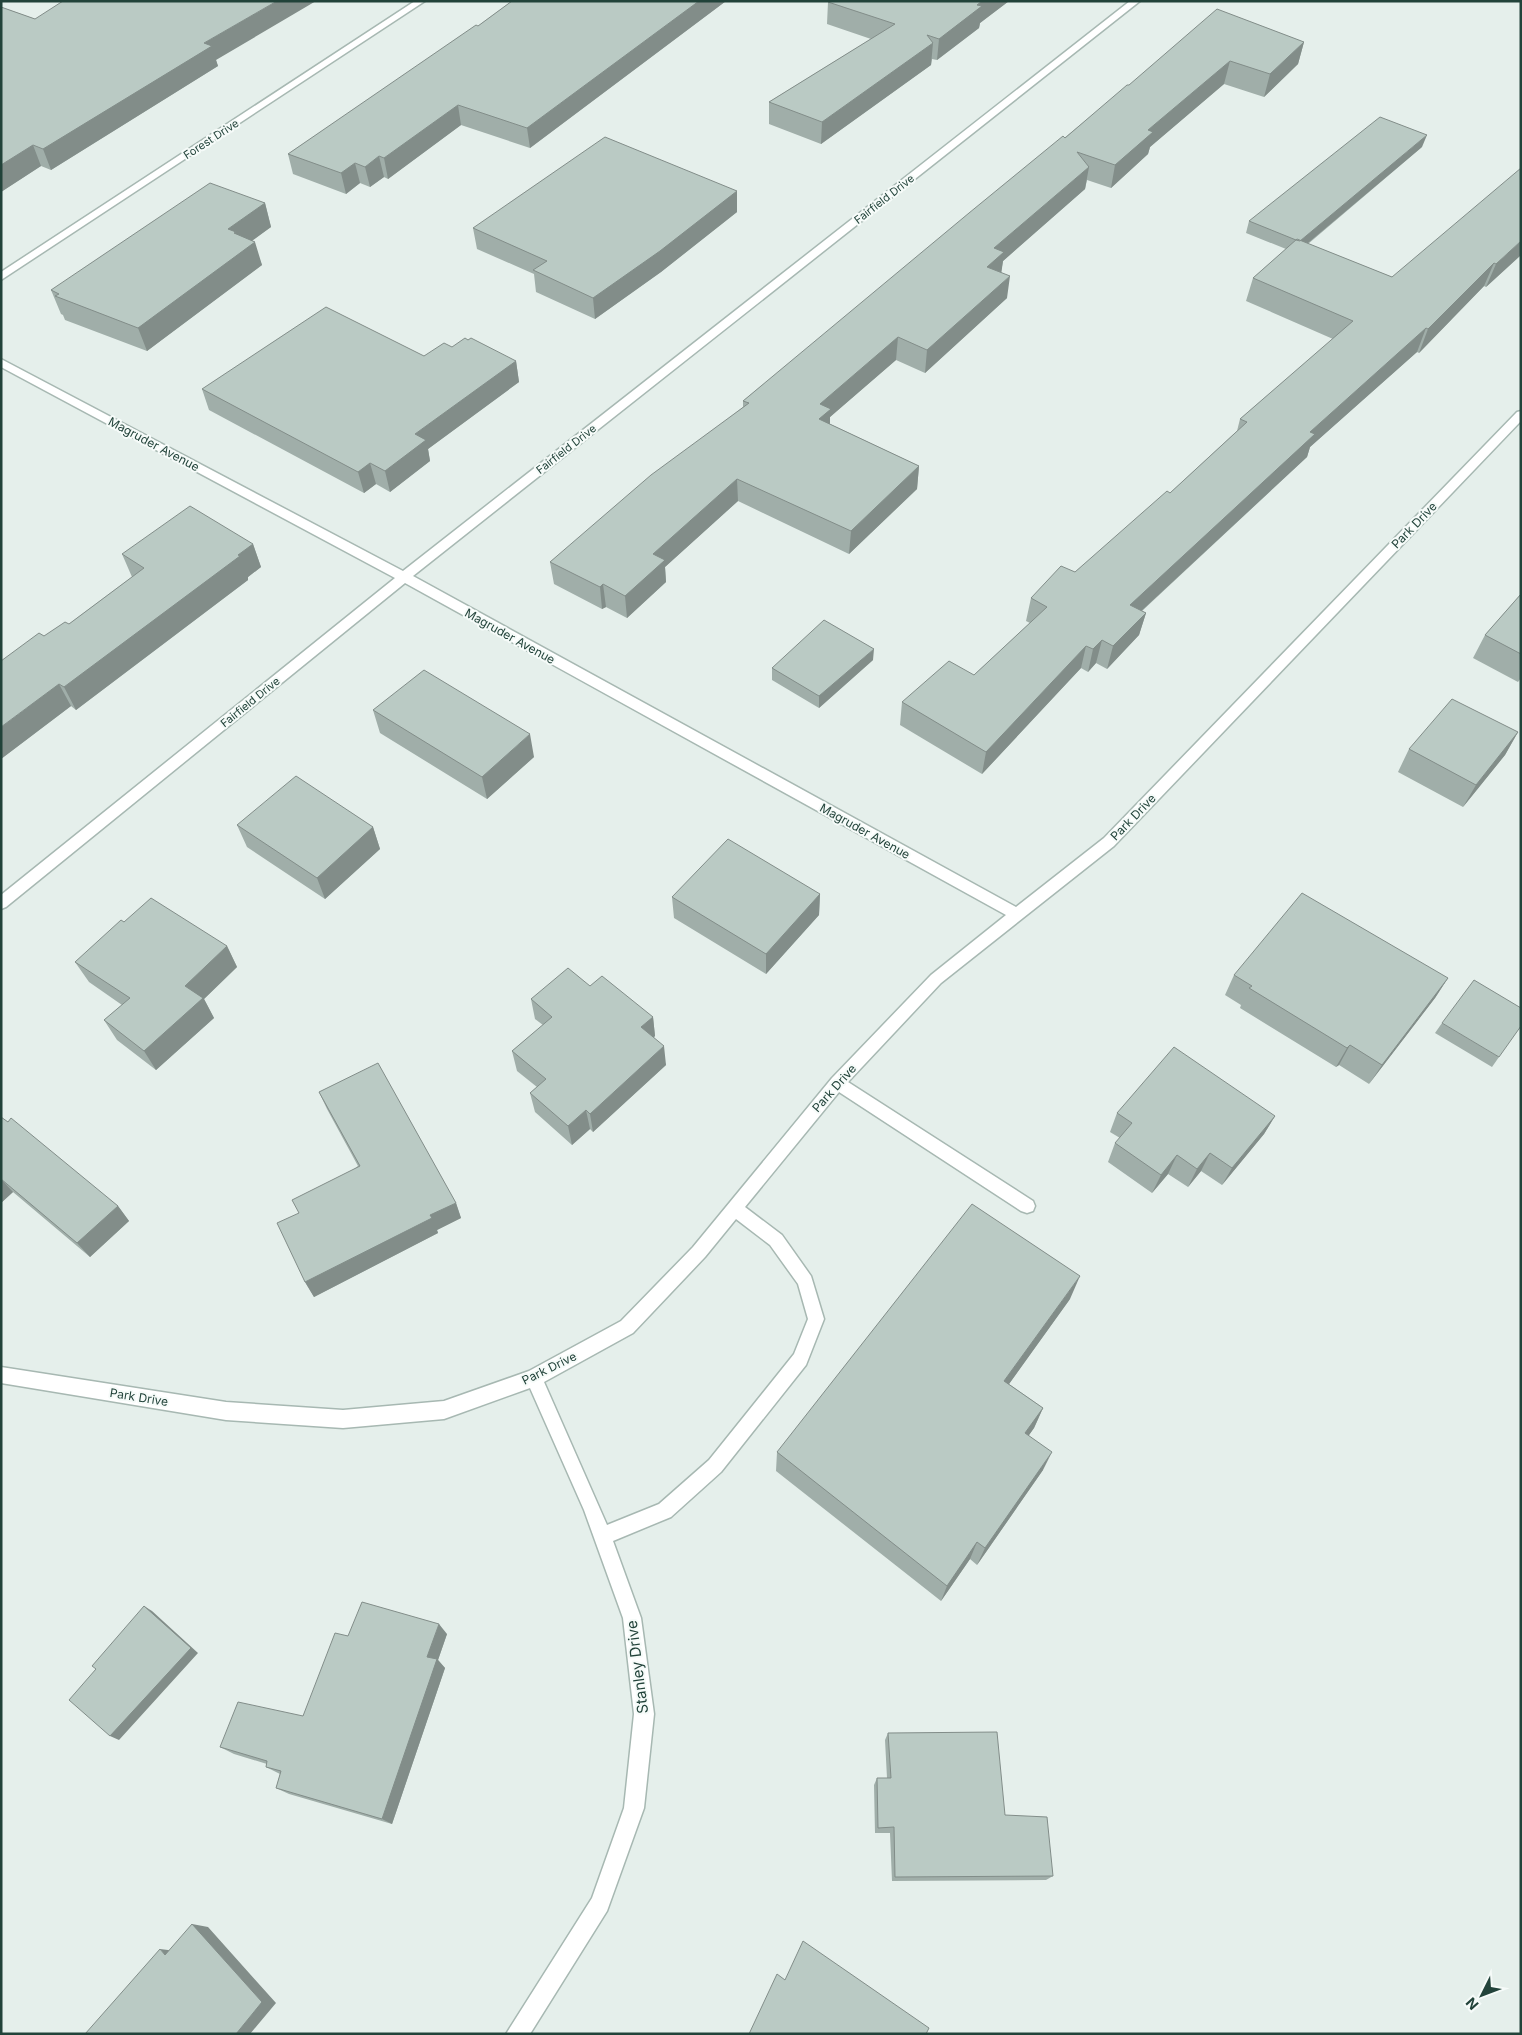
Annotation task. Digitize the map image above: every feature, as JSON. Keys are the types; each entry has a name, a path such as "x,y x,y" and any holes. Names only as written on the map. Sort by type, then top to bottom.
{"street":[{"name":"Forest Drive","path":"1,277 421,1"},
{"name":"Fairfield Drive","path":"1,903 404,577 1136,1"},
{"name":"Magruder Avenue","path":"1,362 404,577 1016,914"},
{"name":"Park Drive","path":"1,1375 226,1411 343,1419 444,1410 534,1378 627,1327 699,1252 825,1096 936,979 1109,842 1521,414"},
{"path":"838,1083 1027,1206"},
{"path":"603,1536 665,1511 715,1466 800,1359 816,1320 805,1281 776,1240 735,1209"},
{"name":"Stanley Drive","path":"517,2034 600,1904 634,1808 644,1714 632,1618 603,1536 534,1378"}],"building":[{"path":"63,1 277,1 204,43 212,46 43,149 33,145 1,165 1,7 35,19"},
{"path":"512,1 699,1 527,128 458,105 384,158 379,156 365,167 355,163 341,173 288,154 476,25 478,26"},
{"path":"829,1 982,1 977,5 982,6 939,39 927,35 933,43 822,122 769,102 895,24"},
{"path":"1217,9 1304,42 1270,74 1230,61 1148,130 1153,132 1115,165 1077,152 1089,167 994,248 1004,252 987,267 1010,276 927,350 898,337 820,404 831,409 819,419 919,466 851,531 737,479 653,554 665,560 625,596 603,584 600,587 550,562 651,475 749,403 743,401 1063,136 1065,138"},
{"path":"1380,117 1427,135 1300,241 1249,221"},
{"path":"605,137 737,191 660,251 593,298 533,270 547,261 473,228"},
{"path":"1521,168 1521,241 1496,264 1494,263 1428,329 1426,328 1310,432 1315,434 1130,605 1146,613 1113,646 1102,640 1093,649 1086,646 986,752 902,702 949,661 974,675 1047,607 1031,598 1061,566 1075,572 1167,491 1170,493 1247,422 1240,419 1353,321 1253,278 1297,239 1392,277"},
{"path":"210,183 265,203 228,229 255,242 138,328 55,296 59,294 51,290"},
{"path":"326,307 424,356 444,343 452,347 465,338 468,340 471,338 516,361 415,434 426,440 385,471 370,463 358,472 202,389"},
{"path":"190,506 253,544 238,555 240,556 64,687 59,684 1,727 1,661 39,633 44,636 65,622 69,624 144,568 122,554"},
{"path":"1521,594 1521,654 1485,635"},
{"path":"824,620 874,649 819,696 772,668"},
{"path":"424,670 530,734 482,777 373,710"},
{"path":"1452,699 1518,732 1476,785 1409,749"},
{"path":"296,776 373,827 317,878 237,825"},
{"path":"728,839 820,894 766,954 672,897"},
{"path":"1302,893 1448,978 1382,1065 1350,1045 1347,1048 1249,988 1252,986 1234,975"},
{"path":"151,898 227,946 185,986 203,998 144,1051 104,1020 130,998 75,962 121,920 124,922"},
{"path":"568,968 590,986 602,976 653,1017 641,1027 664,1046 590,1114 586,1110 568,1126 530,1093 546,1079 512,1051 552,1017 531,999"},
{"path":"1474,980 1521,1008 1521,1026 1499,1057 1442,1023"},
{"path":"1174,1047 1275,1116 1232,1168 1210,1153 1197,1169 1177,1155 1161,1175 1115,1143 1132,1123 1117,1113"},
{"path":"378,1063 456,1203 430,1215 432,1218 305,1282 277,1223 299,1213 292,1200 360,1166 319,1092"},
{"path":"1,1117 8,1122 11,1118 118,1206 77,1243 1,1179"},
{"path":"972,1204 1080,1276 1004,1381 1043,1408 1025,1433 1052,1452 985,1548 977,1542 947,1586 777,1452"},
{"path":"362,1602 439,1624 427,1657 437,1659 382,1819 276,1788 281,1771 266,1767 267,1761 220,1747 238,1702 303,1716 335,1633 348,1636"},
{"path":"144,1606 191,1648 110,1736 69,1700 96,1669 92,1666"},
{"path":"997,1732 1005,1815 1047,1817 1053,1876 895,1877 894,1827 878,1828 877,1778 891,1778 888,1733"},
{"path":"192,1924 262,2002 236,2034 85,2034 160,1949 165,1955"},
{"path":"803,1941 929,2028 926,2034 749,2034 777,1974 785,1980"}]}
